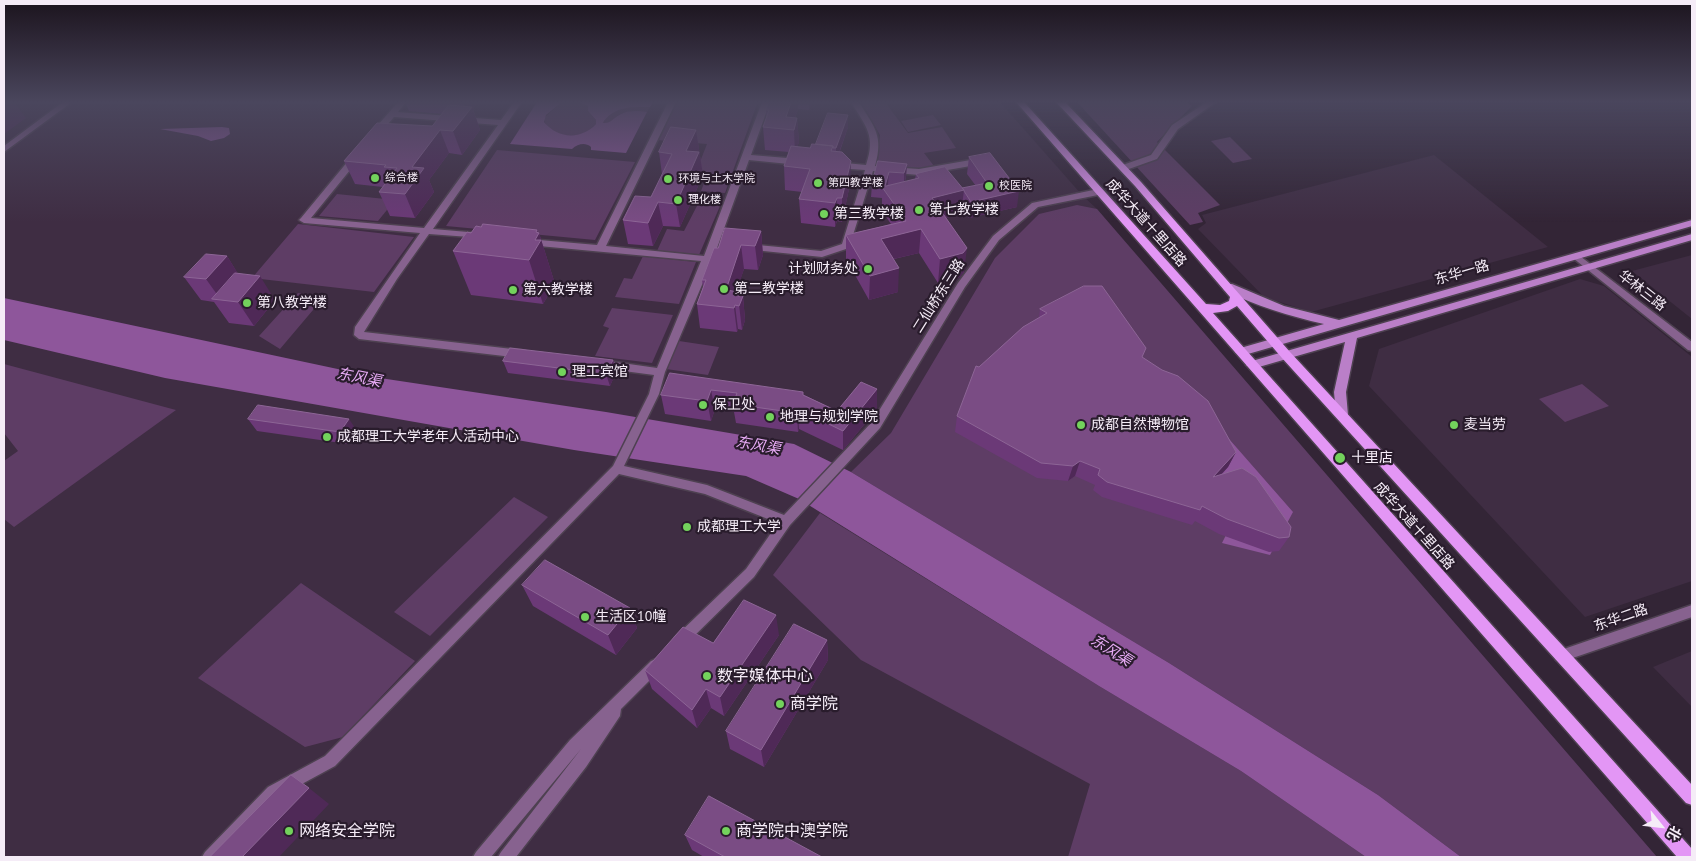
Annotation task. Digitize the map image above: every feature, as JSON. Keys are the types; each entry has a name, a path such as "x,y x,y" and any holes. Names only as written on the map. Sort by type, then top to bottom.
{"main road":[{"name":"成华大道十里店路","path":"1055,142 1688,857"},
{"name":"成华大道十里店路","path":"1098,142 1286,355 1692,797"},
{"path":"1201,307 1219,310 1231,306 1236,300 1231,291"}],"street":[{"path":"4,150 14,142"},
{"path":"368,142 304,220 490,237"},
{"path":"489,142 377,300 359,330 359,334 535,356"},
{"path":"599,250 652,142"},
{"path":"210,857 273,792 330,761 619,466 654,394 660,372 708,259 718,243 752,142"},
{"path":"736,245 822,254 846,246 871,168 875,152 874,142"},
{"path":"1123,168 1154,157 1164,142"},
{"path":"747,157 812,163"},
{"path":"822,164 919,172 982,161"},
{"name":"二仙桥东三路","path":"481,857 575,746 750,572 786,521 839,462 876,425 961,285 996,238 1035,205 1098,192"},
{"name":"东华一路","path":"1240,352 1692,223"},
{"path":"1252,365 1692,237"},
{"path":"522,241 599,250 708,259"},
{"name":"华林三路","path":"1576,256 1692,348"},
{"path":"1231,291 1275,308 1339,324"},
{"path":"1342,415 1340,392 1352,336"},
{"path":"593,363 660,372"},
{"path":"619,466 707,490 786,521"},
{"name":"东华二路","path":"1561,656 1692,611"},
{"path":"506,857 581,762 608,725 622,699"}],"shaded area":[{"name":"成都理工大学","path":"4,142 1035,142 1082,195 1097,209 1619,857 4,857"},
{"path":"684,142 743,142 725,193 701,191 708,173 696,172 707,144"},
{"path":"879,142 952,142 956,148 924,153 934,166 919,169 876,164"},
{"path":"1114,142 1157,142 1220,205 1198,213 1203,222 1190,225"},
{"path":"1212,142 1235,142 1252,159 1233,163"},
{"path":"497,150 635,162 595,240 446,226"},
{"path":"1434,155 1548,247 1311,312 1264,297 1198,229 1206,223 1202,215"},
{"path":"337,194 395,200 378,221 319,216"},
{"path":"698,204 720,206 699,255 657,251 667,229 684,231"},
{"name":"成都自然博物馆","path":"1077,205 1097,209 1657,857 1461,857 1378,795 1169,663 851,472 891,433 995,258 1039,214"},
{"path":"298,224 414,237 374,292 252,278"},
{"path":"1692,255 1692,319 1632,271"},
{"path":"643,256 696,262 679,304 615,297 624,278 632,279"},
{"path":"1580,279 1604,286 1692,357 1692,581 1585,617 1369,386 1379,349"},
{"path":"298,293 324,297 280,349 259,336"},
{"path":"612,308 673,315 652,363 595,356 609,328 603,326"},
{"path":"679,341 719,347 708,375 666,369"},
{"path":"4,364 176,410 14,527 4,519 4,461 18,451 4,433"},
{"path":"1582,384 1609,406 1565,422 1539,399"},
{"path":"514,497 548,517 430,636 394,612"},
{"path":"820,513 1099,686 1241,771 1366,857 1068,857 1090,784 861,660 773,575"},
{"path":"301,583 415,661 343,737 305,747 198,678"},
{"path":"1692,651 1692,707 1653,667"}],"water":[{"path":"511,142 632,142 626,153 591,150 589,145 584,144 572,149 510,144"},
{"name":"东风渠","path":"4,298 380,378 606,412 794,444 851,472 1169,663 1378,795 1461,857 1366,857 1241,771 1099,686 799,499 746,476 574,450 165,378 4,340"},
{"path":"1215,423 1293,512 1270,555 1222,543 1241,505 1189,430"}],"building":[{"path":"360,142 431,142 412,167 424,168 405,194 379,192 397,168 384,167 386,165 344,161"},
{"path":"664,142 690,142 686,151 699,152 676,204 658,202 648,223 623,220 635,196 651,197 672,154 659,152"},
{"path":"817,142 838,142 836,148 816,144"},
{"path":"812,144 833,146 831,151 842,152 851,161 842,198 837,198 835,203 799,199 810,169 784,166 791,146 810,148"},
{"path":"990,153 1019,191 971,202 962,188 987,183 969,157"},
{"path":"878,161 907,164 904,173 889,172 885,186 872,185"},
{"path":"945,167 964,190 932,198 967,248 963,253 940,259 921,229 881,239 899,268 870,276 846,235 906,221 882,187 919,178 916,174"},
{"path":"483,224 537,230 536,232 539,233 535,240 541,240 529,260 453,251 467,232 471,233 476,226 481,227"},
{"path":"725,228 761,231 755,246 741,245 726,290 739,292 738,296 743,296 739,306 735,305 734,308 697,304 706,280 702,280 714,248 718,248"},
{"path":"206,254 227,256 206,279 184,277"},
{"path":"235,273 260,276 238,302 212,299"},
{"name":"成都自然博物馆","path":"1084,286 1102,286 1146,348 1142,357 1162,370 1178,376 1208,401 1236,452 1213,477 1242,468 1256,477 1291,527 1289,537 1279,538 1227,519 1202,506 1200,510 1107,482 1098,475 1100,469 1080,461 1073,466 1041,463 957,416 976,366 979,367 1023,327 1047,313 1040,309"},
{"path":"510,348 613,360 606,374 503,361"},
{"path":"670,373 803,392 803,395 837,411 861,382 877,389 843,431 798,409 797,413 733,404 737,393 711,390 707,401 661,395"},
{"path":"258,405 349,419 340,432 248,419"},
{"path":"545,560 630,608 608,635 522,585"},
{"path":"744,600 776,615 720,697 706,689 692,710 645,670 683,627 713,643"},
{"path":"794,624 827,640 761,750 726,731"},
{"path":"291,775 309,788 242,857 210,857"},
{"path":"709,796 822,857 725,857 685,835"}],"place":[{"name":"综合楼","path":"375,178"},
{"name":"环境与土木学院","path":"668,179"},
{"name":"第四教学楼","path":"818,183"},
{"name":"校医院","path":"989,186"},
{"name":"理化楼","path":"678,200"},
{"name":"第七教学楼","path":"919,210"},
{"name":"第三教学楼","path":"824,214"},
{"name":"计划财务处","path":"868,269"},
{"name":"第二教学楼","path":"724,289"},
{"name":"第六教学楼","path":"513,290"},
{"name":"第八教学楼","path":"247,303"},
{"name":"理工宾馆","path":"562,372"},
{"name":"保卫处","path":"703,405"},
{"name":"地理与规划学院","path":"770,417"},
{"name":"成都自然博物馆","path":"1081,425"},
{"name":"麦当劳","path":"1454,425"},
{"name":"成都理工大学老年人活动中心","path":"327,437"},
{"name":"十里店","path":"1340,458"},
{"name":"成都理工大学","path":"687,527"},
{"name":"生活区10幢","path":"585,617"},
{"name":"数字媒体中心","path":"707,676"},
{"name":"商学院","path":"780,704"},
{"name":"网络安全学院","path":"289,831"},
{"name":"商学院中澳学院","path":"726,831"}]}
